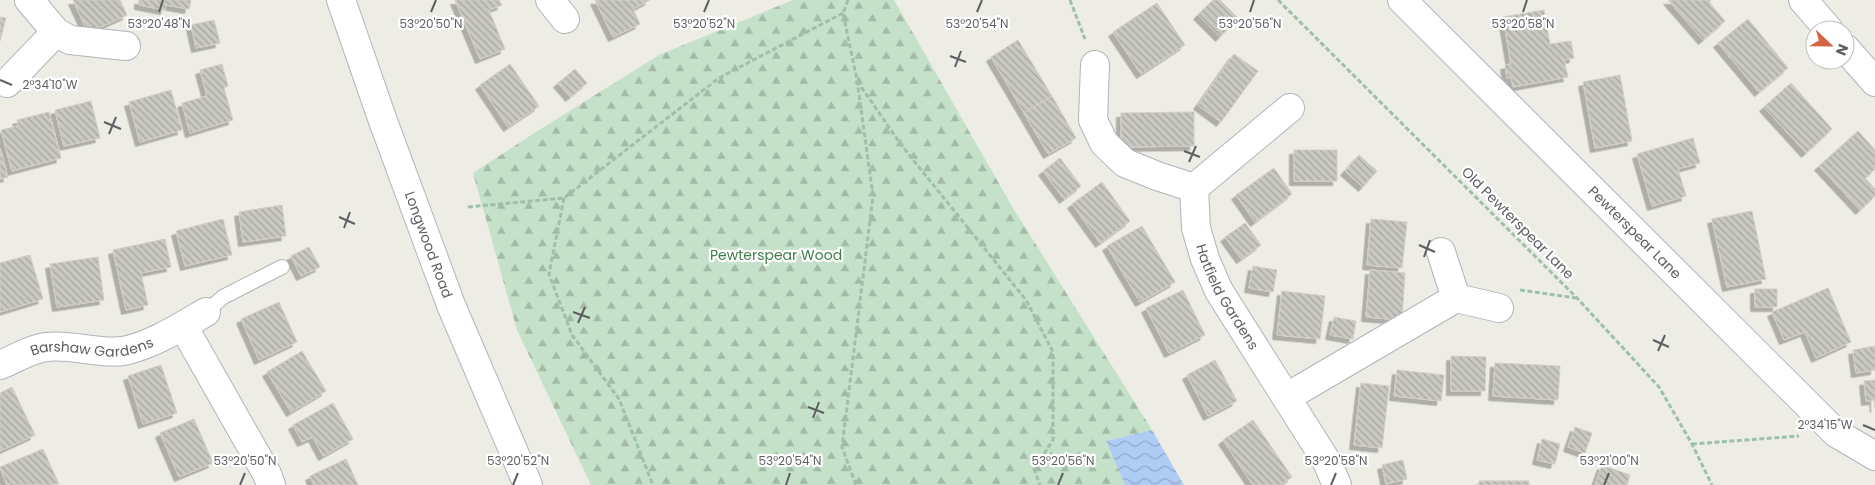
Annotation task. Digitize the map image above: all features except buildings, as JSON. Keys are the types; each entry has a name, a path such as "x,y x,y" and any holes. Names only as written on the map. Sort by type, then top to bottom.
{"street":[{"path":"29,0 56,32 70,40 126,46"},
{"name":"Longwood Road","path":"341,0 382,121 451,305 528,485"},
{"name":"Pewterspear Lane","path":"1402,0 1836,433 1875,456"},
{"path":"1803,0 1820,20"},
{"path":"7,83 56,32"},
{"path":"1855,59 1875,82"},
{"path":"1095,64 1093,120 1104,143 1125,163 1194,188 1290,108"},
{"name":"Hatfield Gardens","path":"1194,188 1196,228 1208,267 1219,291 1328,462 1337,485"},
{"path":"1441,252 1456,298"},
{"path":"1286,397 1456,298 1499,308"},
{"name":"Barshaw Gardens","path":"0,366 44,347 62,346 122,351 140,346 183,326 206,312"},
{"path":"183,326 267,474 271,485"}],"lane":[{"path":"206,312 222,297 282,267"}],"path":[{"path":"848,0 843,13 857,80 873,196 842,447 856,485"},
{"path":"1070,0 1095,64"},
{"name":"Old Pewterspear Lane","path":"1278,0 1596,318 1659,386 1692,444 1712,485"},
{"path":"468,207 564,198 719,78 843,13"},
{"path":"857,80 902,146 1026,300 1053,352 1053,440 1034,469 1040,485"},
{"path":"564,198 549,274 572,335 619,399 653,485"},
{"path":"1692,444 1836,433"}],"green space":[{"name":"Pewterspear Wood","path":"793,0 894,0 1013,208 1152,430 1106,441 1125,485 591,485 517,330 473,173 659,55"}],"water":[{"path":"1152,430 1184,485 1125,485 1106,441"}]}
